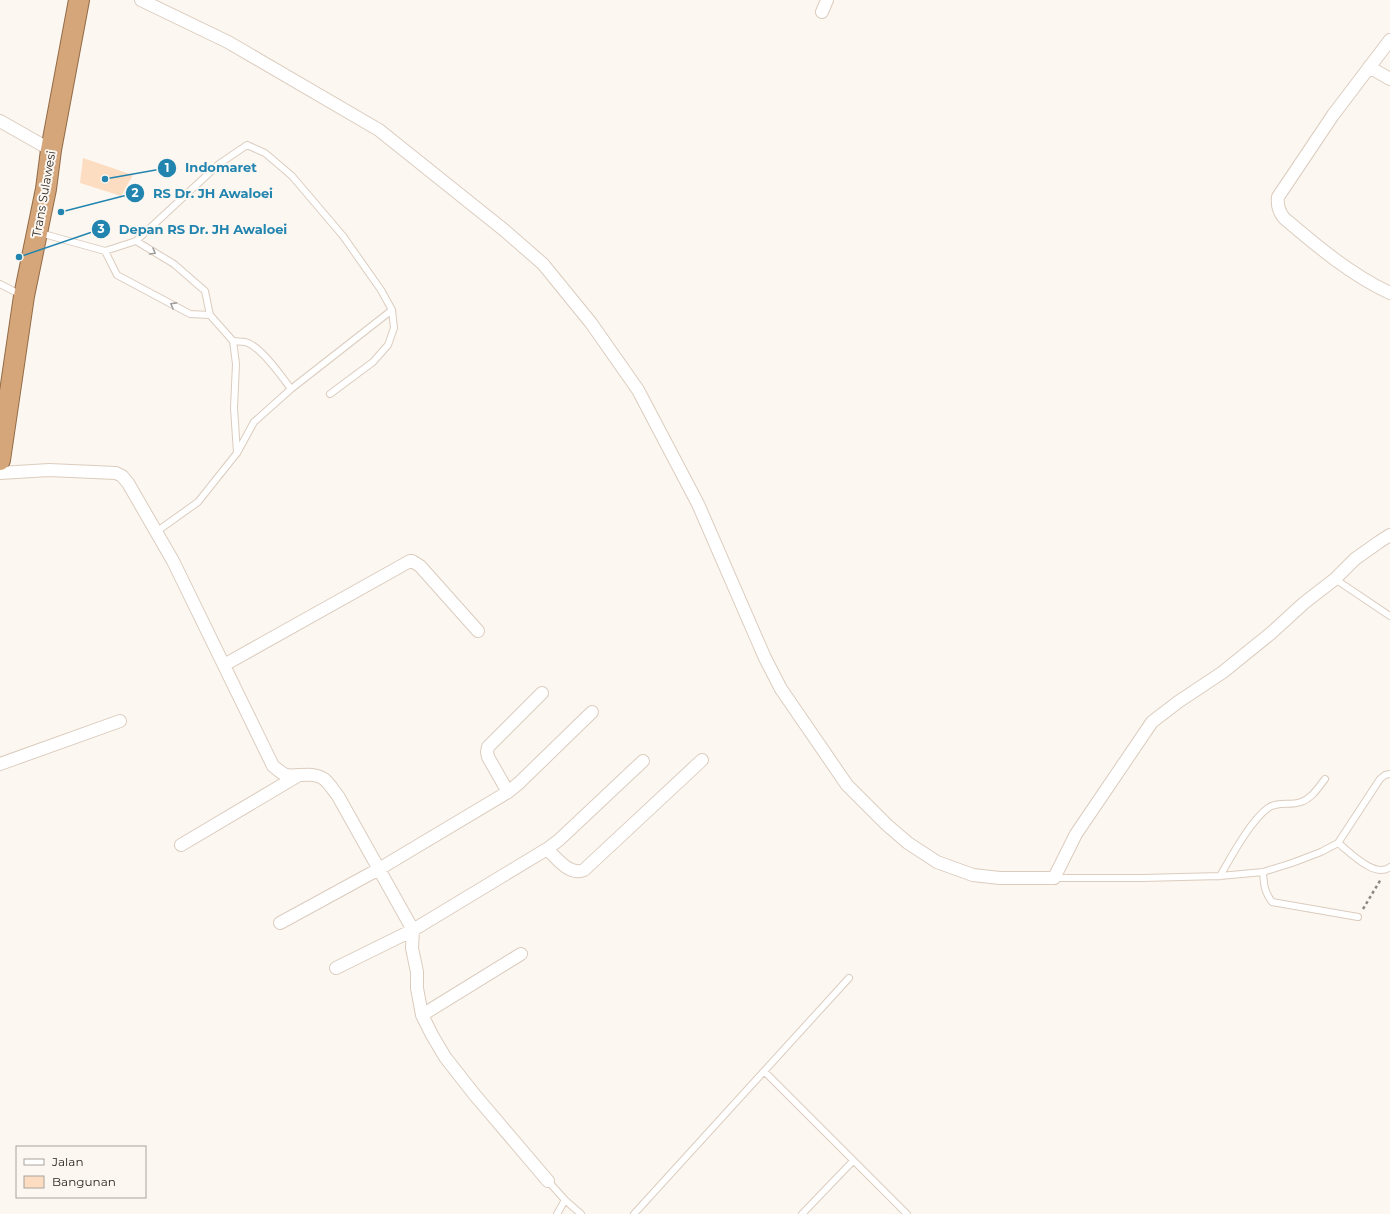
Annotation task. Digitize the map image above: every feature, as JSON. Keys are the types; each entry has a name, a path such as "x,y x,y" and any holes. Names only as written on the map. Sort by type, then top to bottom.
{"highway":[{"name":"Trans Sulawesi","path":"0,460 24,296 38,233 51,150 79,0"}],"street":[{"path":"141,0 228,42 379,130 492,220 543,264 591,323 638,390 698,504 765,658 781,689 847,785 887,825 908,843 937,862 974,875 1000,878 1054,878 1076,834 1152,722 1178,702 1223,672 1270,634 1304,603 1335,579 1355,559 1390,535"},
{"path":"822,12 827,0"},
{"path":"1390,40 1333,115 1278,197 1278,205 1284,218 1321,249 1371,284 1390,293"},
{"path":"1369,67 1390,79"},
{"path":"0,121 51,150"},
{"path":"0,474 49,470 116,473 122,476 128,483 173,561 273,766 278,771 286,775 310,774 325,779 338,796 413,930 412,948 422,1015 445,1057 474,1094 548,1181"},
{"path":"224,665 365,587 405,562 410,561 420,566 478,631"},
{"path":"508,792 486,752 488,747 542,694"},
{"path":"280,923 379,869 508,792 592,712"},
{"path":"0,764 120,721"},
{"path":"547,849 567,868 577,872 584,870 702,760"},
{"path":"336,968 413,930 547,849 559,840 643,761"},
{"path":"181,845 300,775"},
{"path":"422,1015 521,954"}],"lane":[{"path":"38,233 105,251 136,241 218,164 247,145 265,153 292,176 343,236 381,290 392,310 394,328 388,346 373,362 330,394"},
{"path":"136,241 174,264 205,291 210,315 232,342 236,364 234,408 237,453"},
{"path":"105,251 117,275 190,314 210,315"},
{"path":"0,284 24,296"},
{"path":"156,532 198,502 237,453 254,422 292,389 392,310"},
{"path":"232,342 246,342 254,347 271,363 292,389"},
{"path":"1335,579 1390,616"},
{"path":"1054,878 1220,876 1263,872 1292,863 1338,843 1380,779 1385,775 1390,774"},
{"path":"1220,876 1258,816 1269,807 1281,803 1299,802 1311,796 1326,779"},
{"path":"1338,843 1369,867 1382,871 1388,869"},
{"path":"1263,872 1264,888 1266,894 1272,902 1358,917"},
{"path":"634,1214 849,978"},
{"path":"764,1072 907,1214"},
{"path":"802,1214 853,1161"},
{"path":"548,1181 565,1200 581,1214"},
{"path":"557,1214 565,1200"}],"path":[{"path":"1358,917 1388,869"}],"building":[{"path":"83,158 133,175 121,196 80,183"}],"place":[{"name":"Indomaret","path":"105,179"},
{"name":"RS Dr. JH Awaloei","path":"61,212"},
{"name":"Depan RS Dr. JH Awaloei","path":"19,257"}]}
